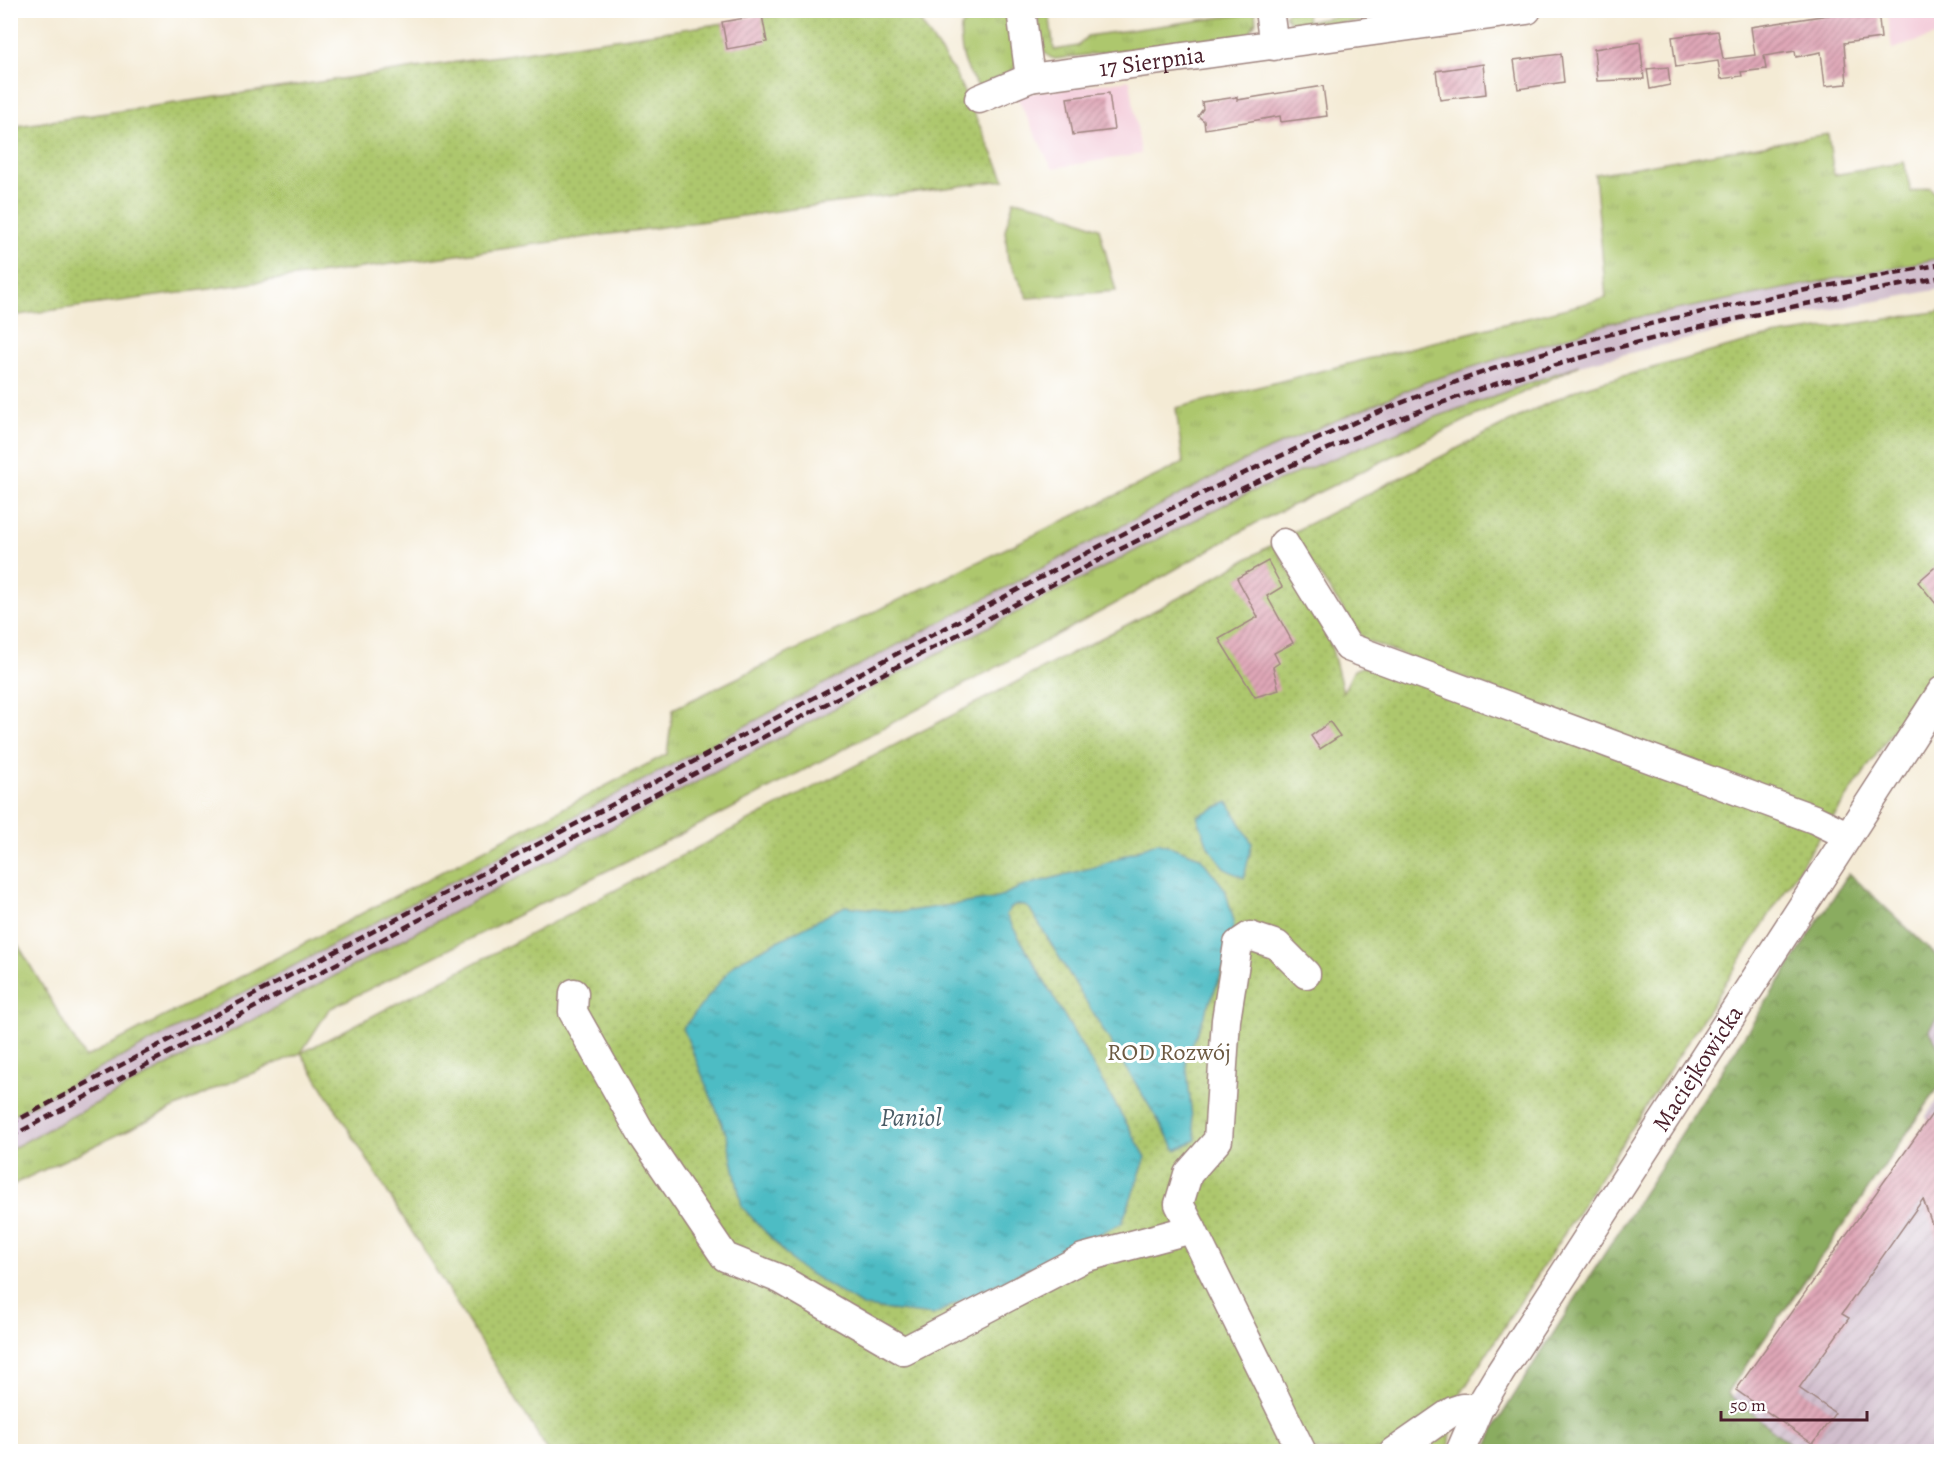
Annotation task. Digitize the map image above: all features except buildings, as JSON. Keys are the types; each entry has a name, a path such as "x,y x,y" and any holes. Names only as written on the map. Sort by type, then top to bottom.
{"street":[{"path":"1021,10 1030,78"},
{"path":"1269,10 1274,46"},
{"name":"17 Sierpnia","path":"979,99 1030,78 1527,10"},
{"path":"1284,543 1348,647 1814,819 1847,835"},
{"name":"Maciejkowicka","path":"1460,1452 1479,1408 1941,691"},
{"path":"1302,1452 1179,1204 1188,1174 1218,1140 1226,1020 1238,944 1251,936 1277,945 1306,974"},
{"path":"574,993 573,1012 643,1136 725,1257 780,1279 904,1351 1083,1258 1192,1229"},
{"path":"1394,1452 1453,1411 1462,1408 1479,1408"}],"shaded area":[{"path":"1887,11 1941,11 1941,34 1892,49"},
{"path":"1130,80 1141,154 1053,168 1016,95"},
{"path":"1941,258 1941,289 1739,327 1579,365 1417,424 925,660 11,1149 11,1116 1251,457 1426,382 1610,323"},
{"path":"1941,1012 1941,1053 1929,1029"},
{"path":"1941,1095 1941,1451 1799,1451 1732,1397 1928,1120 1925,1117"}],"green space":[{"path":"806,11 913,11 955,73 1005,180 11,316 10,127"},
{"path":"973,11 1012,11 1017,60 1014,70 979,87 964,59 961,43 961,27 974,14"},
{"path":"1245,11 1255,11 1256,22 1249,34 1055,59 1045,53 1039,36 1038,17 1049,12 1054,50 1078,46 1087,36 1245,14"},
{"path":"1289,11 1306,11 1308,21 1368,11 1463,11 1299,27 1287,19 1285,14"},
{"path":"1828,134 1834,175 1904,162 1911,192 1930,187 1941,202 1941,258 1610,323 1426,382 1251,457 11,1116 11,936 85,1058 667,754 673,709 1183,463 1176,408 1606,298 1595,174"},
{"path":"1014,200 1046,207 1099,228 1116,291 1028,298 1008,260 1005,230"},
{"path":"1941,311 1941,660 1833,818 1364,640 1291,533 1580,388 1765,337"},
{"path":"1579,365 1256,523 1113,605 729,810 329,1009 301,1053 212,1090 11,1187 11,1149 925,660 1239,497 1417,424"},
{"name":"ROD Rozwój","path":"1273,544 1329,638 1343,692 1354,670 1374,662 1824,830 1453,1406 1387,1451 548,1451 301,1053 1190,592"},
{"path":"1849,873 1941,960 1941,1012 1929,1029 1941,1053 1941,1084 1727,1393 1799,1451 1485,1451 1497,1423 1531,1368"},
{"path":"1443,1426 1451,1430 1449,1451 1408,1452"}],"water":[{"path":"1228,802 1252,843 1244,878 1225,869 1208,846 1197,816"},
{"name":"Paniol","path":"1158,842 1200,857 1225,889 1234,921 1230,953 1186,1060 1196,1140 1176,1150 1030,909 1023,905 1016,905 1006,915 1146,1157 1122,1223 933,1315 864,1307 797,1266 742,1207 727,1136 683,1028 735,963 845,906 902,912 994,899 1023,886 1098,866"}],"railway":[{"path":"10,1124 1168,510 1340,429 1445,386 1505,365 1628,329 1690,314 1942,264"},
{"path":"10,1137 1105,557 1321,452 1455,398 1635,343 1757,314 1942,277"}]}
